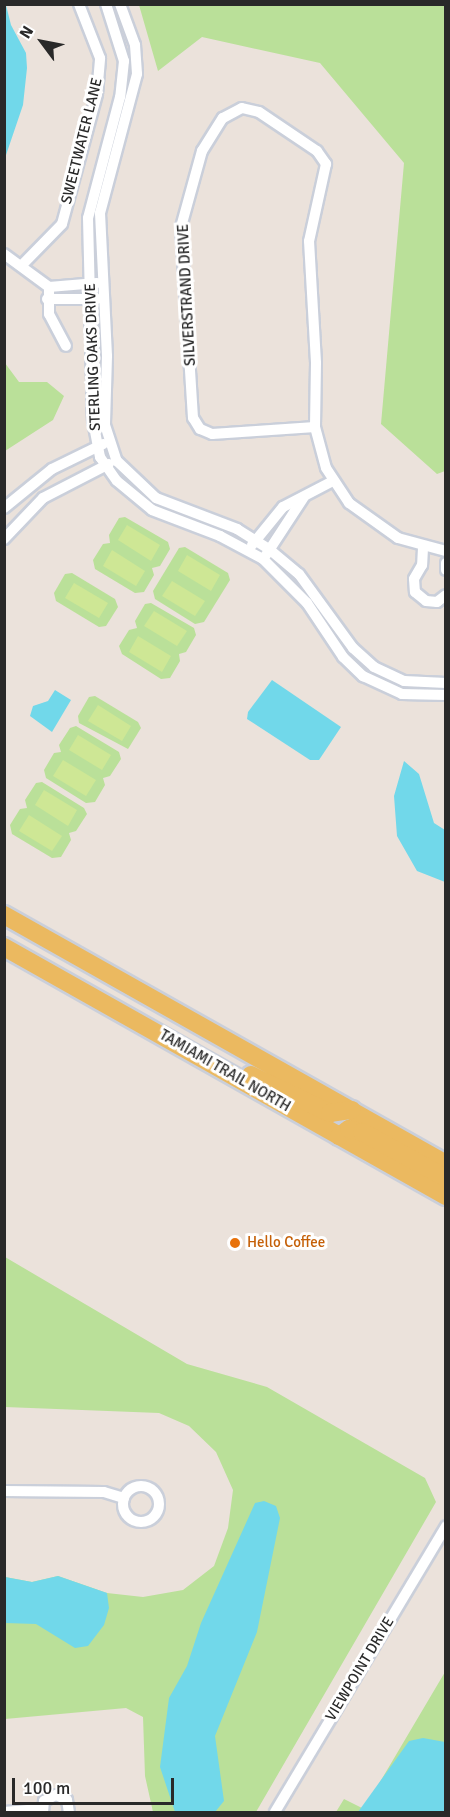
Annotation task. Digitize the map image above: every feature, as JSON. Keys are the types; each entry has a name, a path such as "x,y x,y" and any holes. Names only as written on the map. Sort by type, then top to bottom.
{"main road":[{"name":"TAMIAMI TRAIL NORTH","path":"4,915 446,1164"},
{"path":"4,921 43,936"},
{"name":"TAMIAMI TRAIL NORTH","path":"4,947 446,1196"},
{"path":"191,1051 282,1087 330,1113 352,1110"},
{"path":"339,1136 349,1129 362,1132 446,1178"}],"street":[{"name":"SWEETWATER LANE","path":"22,265 62,224 97,94 99,58 79,4"},
{"name":"STERLING OAKS DRIVE","path":"106,4 122,46 123,81 90,201 93,421 97,447 105,466 127,492 152,510 248,549 263,559 308,603 339,652 363,676 402,694 446,695"},
{"name":"STERLING OAKS DRIVE","path":"120,4 135,45 137,74 100,213 105,299 105,425 117,461 156,498 256,540 269,549 299,574 362,658 404,681 446,683"},
{"name":"SILVERSTRAND DRIVE","path":"315,428 212,434 200,429 193,418 182,218 202,151 223,117 237,109 259,112 317,151 326,165 309,241 316,363 315,428 319,451 333,482 371,522 423,548 446,551"},
{"path":"4,254 49,287 104,282"},
{"path":"49,287 46,299 49,314 66,346"},
{"path":"46,299 105,299"},
{"path":"4,508 52,469 109,442"},
{"path":"4,539 43,498 117,461"},
{"path":"248,549 283,507 333,482"},
{"path":"263,559 304,498"},
{"path":"423,548 422,564 414,579 416,591 426,601 437,602 446,595"},
{"path":"446,563 446,570"},
{"path":"4,1491 104,1492 124,1498"},
{"name":"VIEWPOINT DRIVE","path":"275,1812 446,1526"},
{"path":"4,1812 42,1811 47,1798 60,1795 67,1800 69,1812"}],"green space":[{"path":"139,5 445,5 445,471 437,474 381,424 404,163 320,63 202,37 158,71"},
{"path":"5,363 19,382 47,382 64,396 53,420 5,451"},
{"path":"125,517 168,542 170,549 160,566 152,568 154,575 144,592 135,593 95,569 93,560 103,544 110,543 109,535 119,518"},
{"path":"127,525 160,545 151,561 118,540"},
{"path":"185,547 228,573 230,580 204,622 195,624 155,599 153,591 179,548"},
{"path":"112,550 145,571 136,586 103,566"},
{"path":"187,555 220,575 211,591 178,571"},
{"path":"72,573 115,599 118,607 106,626 99,627 56,601 54,593 65,574"},
{"path":"172,581 205,601 195,616 162,596"},
{"path":"74,583 108,603 99,618 65,598"},
{"path":"151,603 194,628 196,635 186,652 179,654 180,661 170,678 161,679 122,654 119,646 129,630 137,628 135,621 145,604"},
{"path":"154,611 187,631 177,646 144,626"},
{"path":"138,636 171,656 162,672 129,652"},
{"path":"95,696 138,722 141,728 128,749 79,723 78,716 89,697"},
{"path":"98,705 131,726 122,741 88,721"},
{"path":"76,726 119,752 121,759 110,776 103,778 105,785 95,802 86,803 46,778 44,770 54,753 61,752 59,745 70,728"},
{"path":"78,735 111,755 102,770 69,750"},
{"path":"63,760 96,780 86,796 53,776"},
{"path":"42,782 84,808 87,814 76,831 69,833 71,840 61,857 52,858 12,834 10,825 20,809 27,808 25,800 36,783"},
{"path":"44,790 77,810 68,826 35,805"},
{"path":"29,815 62,836 52,851 19,831"},
{"path":"5,1257 187,1364 267,1387 425,1478 436,1502 256,1812 153,1812 145,1776 143,1717 126,1708 5,1719 5,1577 32,1582 58,1576 107,1593 143,1597 183,1590 214,1566 228,1528 233,1490 216,1452 189,1426 159,1413 5,1407"},
{"path":"445,1672 445,1812 336,1812 344,1799 364,1809"}],"water":[{"path":"6,5 11,25 26,53 27,68 23,105 5,158"},
{"path":"272,680 341,727 319,760 310,760 247,719 248,712"},
{"path":"55,690 71,700 52,732 30,716 33,706 48,701"},
{"path":"404,761 419,774 434,823 445,830 445,882 417,871 397,836 394,796"},
{"path":"264,1501 276,1506 280,1518 257,1632 215,1736 224,1801 215,1812 175,1812 160,1767 169,1698 187,1666 201,1623 255,1503"},
{"path":"58,1576 107,1593 109,1608 104,1625 88,1646 75,1648 36,1624 5,1623 5,1577 32,1582"},
{"path":"423,1738 445,1742 445,1812 358,1812 409,1741"}],"place":[{"name":"Hello Coffee","path":"235,1243"}]}
